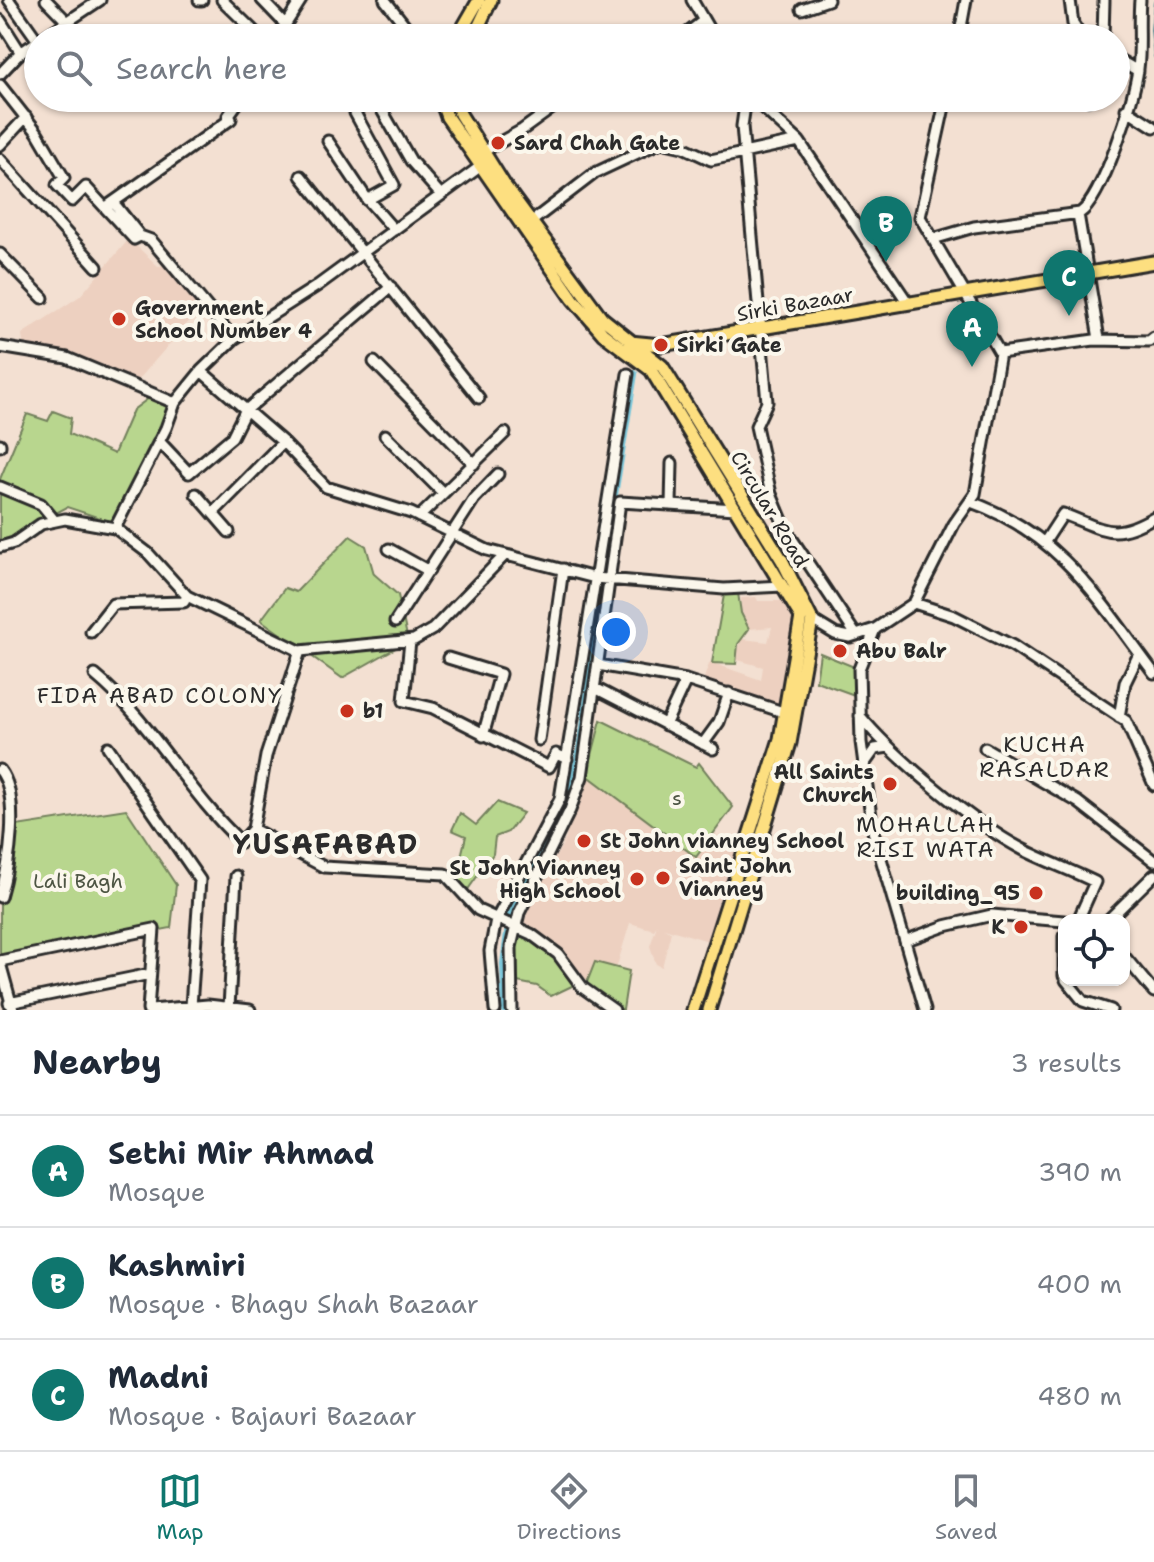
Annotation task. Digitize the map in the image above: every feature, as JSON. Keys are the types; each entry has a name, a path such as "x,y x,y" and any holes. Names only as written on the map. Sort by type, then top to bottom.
{"main road":[{"path":"468,24 484,2"},
{"path":"477,24 484,2"},
{"path":"445,112 481,166 578,295"},
{"name":"Circular Road","path":"459,112 578,295 627,347 654,366 782,560 806,618"},
{"name":"Sirki Bazaar","path":"627,347 661,345 1154,262"},
{"path":"654,366 736,509 806,618 790,743 709,1010"},
{"path":"693,1010 786,713 806,618"}],"street":[{"path":"0,4 7,0 27,24"},
{"path":"46,0 71,24"},
{"path":"64,24 100,0"},
{"path":"222,0 247,24"},
{"path":"262,0 285,24"},
{"path":"287,24 301,0"},
{"path":"385,0 404,24"},
{"path":"692,0 705,24"},
{"path":"802,9 828,0"},
{"path":"962,24 966,0"},
{"path":"1070,0 1073,24"},
{"path":"1103,24 1104,0"},
{"path":"1130,96 1138,71 1140,0"},
{"path":"0,20 21,53"},
{"path":"699,24 703,21"},
{"path":"0,74 24,51"},
{"path":"1130,66 1138,71"},
{"path":"0,85 26,117 64,178 57,185 72,201 86,187 109,205 134,239 140,236 151,240 234,339"},
{"path":"109,205 231,119 228,116 231,112"},
{"path":"355,112 394,185 367,200"},
{"path":"383,112 411,161 441,195"},
{"path":"484,151 547,112"},
{"path":"742,112 767,402 756,426 771,494 786,530 856,635"},
{"path":"767,112 799,141 908,303"},
{"path":"806,618 835,634 856,635 875,629 914,603 954,524 975,494 1000,353 920,217 943,112"},
{"path":"933,239 974,227 1078,214 1090,205 1103,184 1125,112"},
{"path":"1130,112 1154,127"},
{"path":"0,145 26,117"},
{"path":"328,141 367,200 394,230"},
{"path":"531,222 595,173 661,142 683,147 711,160 799,141"},
{"path":"0,159 97,267"},
{"path":"115,528 175,403 201,371 234,339 363,252 481,166"},
{"path":"301,176 479,398"},
{"path":"1078,214 1099,339"},
{"path":"0,254 43,298"},
{"path":"159,441 189,473 232,437 245,411 391,287"},
{"path":"1000,353 1099,339 1149,341 1154,337"},
{"path":"0,347 67,358 175,403"},
{"path":"374,362 474,464"},
{"path":"201,371 283,442 326,487 419,517 504,556 595,578 724,589 783,586"},
{"path":"495,1010 490,951 496,920 560,799 628,374"},
{"path":"419,517 505,433"},
{"path":"385,435 443,493"},
{"path":"213,513 283,442"},
{"path":"671,505 672,463"},
{"path":"395,622 474,499 498,474"},
{"path":"0,487 41,504 55,521"},
{"path":"196,494 229,532"},
{"path":"512,1010 511,947 515,928 526,896 570,810 582,777 620,502 736,509"},
{"path":"971,502 1046,540 1076,571 1154,673"},
{"path":"1046,540 1063,514 1117,533 1128,532 1154,517"},
{"path":"0,547 14,543 41,524 65,519 115,528 148,553 187,596 300,651 410,641 433,629 504,556"},
{"path":"389,549 429,571"},
{"path":"539,740 563,569"},
{"path":"91,632 113,604 184,602 187,596"},
{"path":"914,603 954,616 1013,646 1131,726 1154,785"},
{"path":"875,629 859,669 864,764 873,831 925,1010"},
{"path":"410,641 404,701 433,708 549,767 556,754 567,759"},
{"path":"95,675 131,706 212,816 241,842 253,829 266,756 300,651"},
{"path":"1119,717 1128,673 1139,654"},
{"path":"448,658 500,674 483,736"},
{"path":"598,665 686,680 786,713"},
{"path":"665,725 686,680"},
{"path":"595,688 713,749"},
{"path":"703,744 719,722 729,693"},
{"path":"860,716 889,747 992,830 1022,849 1095,882 1081,914"},
{"path":"108,747 200,880 191,1006"},
{"path":"864,764 875,749 889,747"},
{"path":"985,748 1078,802 1154,861"},
{"path":"0,770 6,784 11,835 10,863 0,897"},
{"path":"253,829 324,867 445,874 478,910 558,954 583,988 614,1010"},
{"path":"1114,914 1154,875"},
{"path":"229,1008 236,876"},
{"path":"907,940 945,926 992,915 1058,920"},
{"path":"150,974 11,1006 0,962 154,929 150,1010 191,1006 250,1010"},
{"path":"1130,963 1154,992"},
{"path":"1071,986 1083,1001 1111,1010"}],"shaded area":[{"name":"Government School Number 4","path":"129,239 158,266 175,264 205,303 133,386 67,358 24,350 22,334 80,296"},
{"path":"756,597 758,601 783,601 801,617 781,709 702,683 710,662 761,680 763,667 734,659 742,639 768,642 772,627 749,629 740,621 741,598"},
{"name":"St John Vianney High School","path":"587,775 697,856 715,832 721,845 741,849 712,942 664,928 671,932 662,967 656,964 650,946 657,925 654,930 630,923 616,969 596,962 590,979 580,979 561,951 523,926 531,902 566,838 570,810 582,777 587,779"}],"green space":[{"path":"149,398 167,407 159,431 112,522 67,507 0,543 0,479 27,414 48,421 53,411 71,418 69,434 114,454 133,410"},
{"path":"350,536 366,546 374,574 398,595 408,641 342,678 261,620 285,588 296,592"},
{"path":"738,593 741,613 749,629 738,644 736,664 712,663 724,595"},
{"path":"820,653 859,669 860,697 816,681"},
{"name":"s","path":"601,720 696,767 699,763 733,807 696,857 587,775"},
{"path":"497,802 523,813 508,832 495,837 493,854 464,895 448,876 459,865 466,836 452,830 460,813 476,825"},
{"name":"Lali Bagh","path":"126,809 176,885 171,928 0,961 0,897 10,827"},
{"path":"519,932 555,956 574,985 551,996 537,986 517,982 513,953"},
{"path":"595,962 629,971 623,1010 612,1006 586,985"}],"waterway":[{"path":"1154,2 1151,30 1154,57"},
{"path":"506,1010 504,964 510,917 569,799 582,743 612,507 634,374"}],"place":[{"name":"Sard Chah Gate","path":"498,143"},
{"name":"Kashmiri","path":"886,262"},
{"name":"Madni","path":"1069,316"},
{"name":"Government School Number 4","path":"119,319"},
{"name":"Sirki Gate","path":"661,345"},
{"name":"Sethi Mir Ahmad","path":"972,367"},
{"name":"Abu Balr","path":"840,651"},
{"name":"b1","path":"347,711"},
{"name":"All Saints Church","path":"890,784"},
{"name":"St John vianney School","path":"584,841"},
{"name":"Saint John Vianney","path":"663,878"},
{"name":"St John Vianney High School","path":"637,879"},
{"name":"building_95","path":"1036,893"},
{"name":"K","path":"1021,927"}],"district":[{"name":"FIDA ABAD COLONY","path":"160,695"},
{"name":"KUCHA RASALDAR","path":"1045,756"},
{"name":"MOHALLAH RISI WATA","path":"926,836"},
{"name":"YUSAFABAD","path":"326,844"}]}
